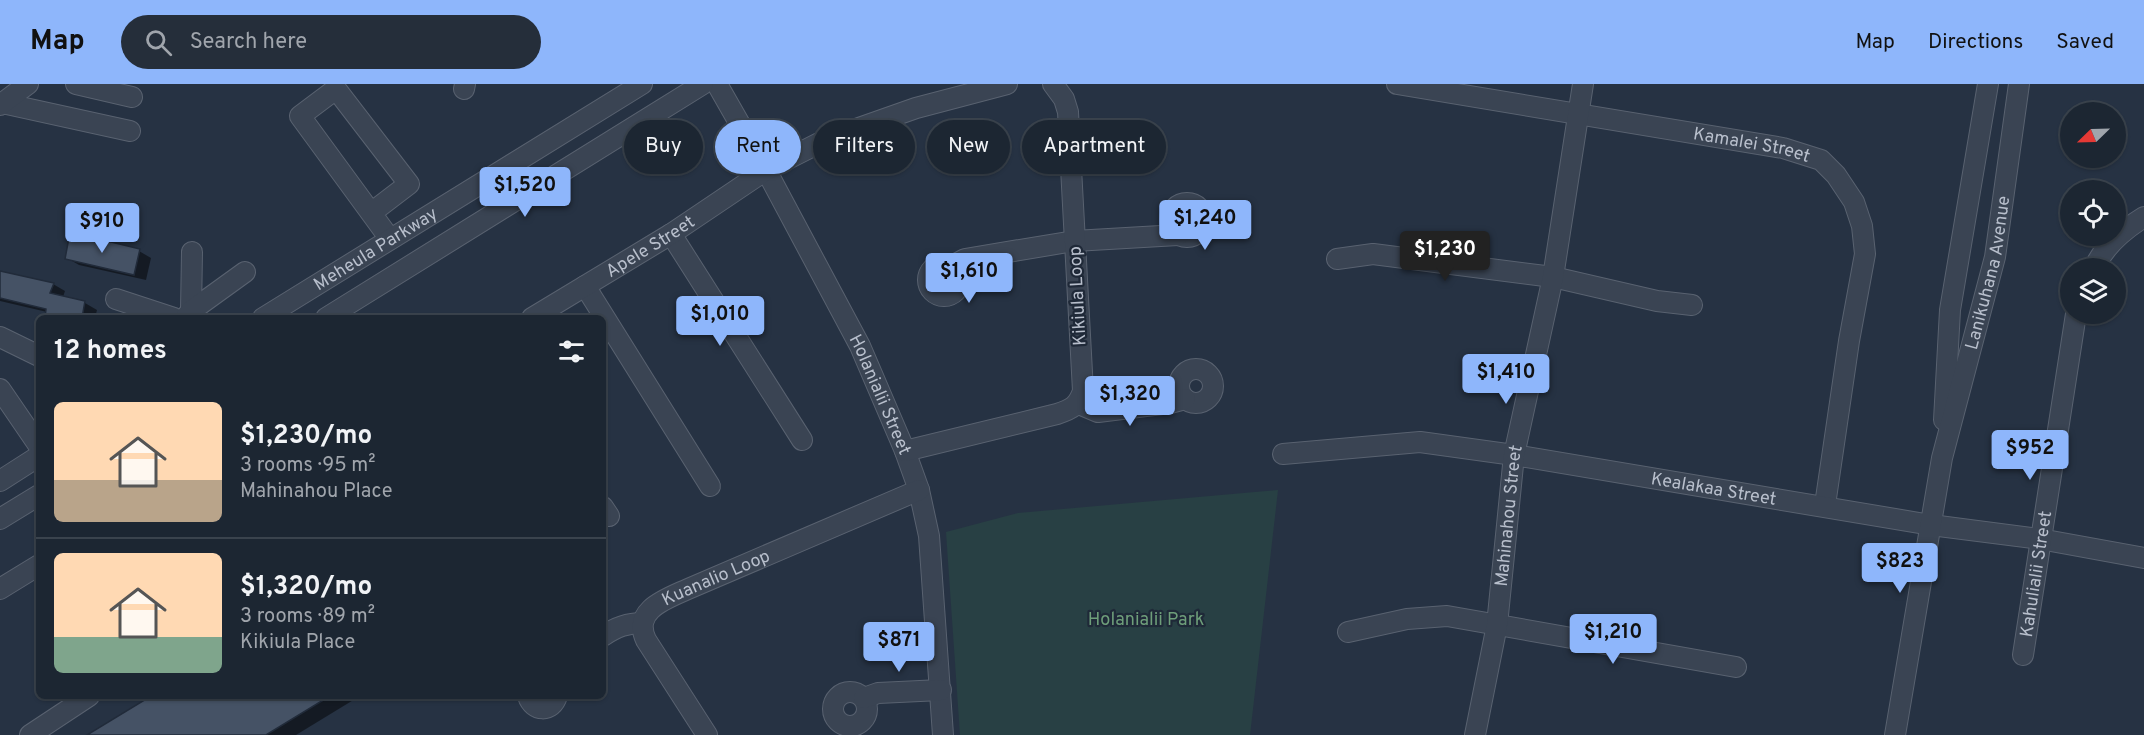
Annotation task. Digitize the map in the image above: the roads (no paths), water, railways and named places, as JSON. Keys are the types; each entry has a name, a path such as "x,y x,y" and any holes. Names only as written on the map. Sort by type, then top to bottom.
{"street":[{"path":"1,104 28,84"},
{"path":"76,84 132,97"},
{"name":"Meheula Parkway","path":"268,315 642,84"},
{"name":"Meheula Parkway","path":"331,315 703,84"},
{"name":"Holanialii Street","path":"717,84 738,120"},
{"path":"801,152 825,140 916,108 1007,84"},
{"name":"Kamalei Street","path":"1396,84 1783,148 1821,160 1836,175 1854,202 1862,226 1865,254 1849,341 1825,506"},
{"name":"Mahinahou Street","path":"1475,735 1497,625 1514,455 1553,277 1583,84"},
{"name":"Lanikuhana Avenue","path":"1942,458 1950,310 1988,84"},
{"name":"Lanikuhana Avenue","path":"1895,735 1942,458 1995,257 2019,84"},
{"name":"Kikiula Loop","path":"1057,85 1068,112 1083,391 1079,404"},
{"path":"371,213 410,184 336,89 300,116 390,240"},
{"path":"1,104 130,130"},
{"name":"Apele Street","path":"537,315 671,234 760,174"},
{"name":"Holanialii Street","path":"768,174 860,346 905,451 919,490 929,536 943,735"},
{"path":"2100,258 2122,230 2144,217"},
{"path":"671,234 802,440"},
{"path":"952,266 965,259 1074,241 1178,235"},
{"path":"183,315 192,252"},
{"path":"1337,259 1373,254 1553,277 1657,301 1692,305"},
{"path":"184,315 245,272"},
{"path":"585,286 603,315"},
{"path":"116,299 179,315"},
{"path":"606,320 710,486"},
{"name":"Kahulialii Street","path":"2023,655 2074,324"},
{"path":"0,337 36,355"},
{"path":"0,389 36,442"},
{"path":"905,451 1057,414 1071,410 1079,404 1098,412 1185,399"},
{"name":"Kealakaa Street","path":"1283,454 1420,442 1514,455 1931,525 2040,539 2144,558"},
{"path":"0,481 36,458"},
{"name":"Kuanalio Loop","path":"642,623 648,611 672,597 919,490"},
{"path":"0,519 36,497"},
{"path":"0,589 36,567"},
{"path":"1348,632 1407,619 1447,616 1736,667"},
{"path":"606,634 628,623 642,623 646,640 707,735"},
{"path":"864,698 878,693 941,690"},
{"path":"30,735 84,699"},
{"path":"529,699 535,707 546,709 553,705 556,699"}],"park label":[{"name":"Holanialii Park","path":"1146,619"}]}
